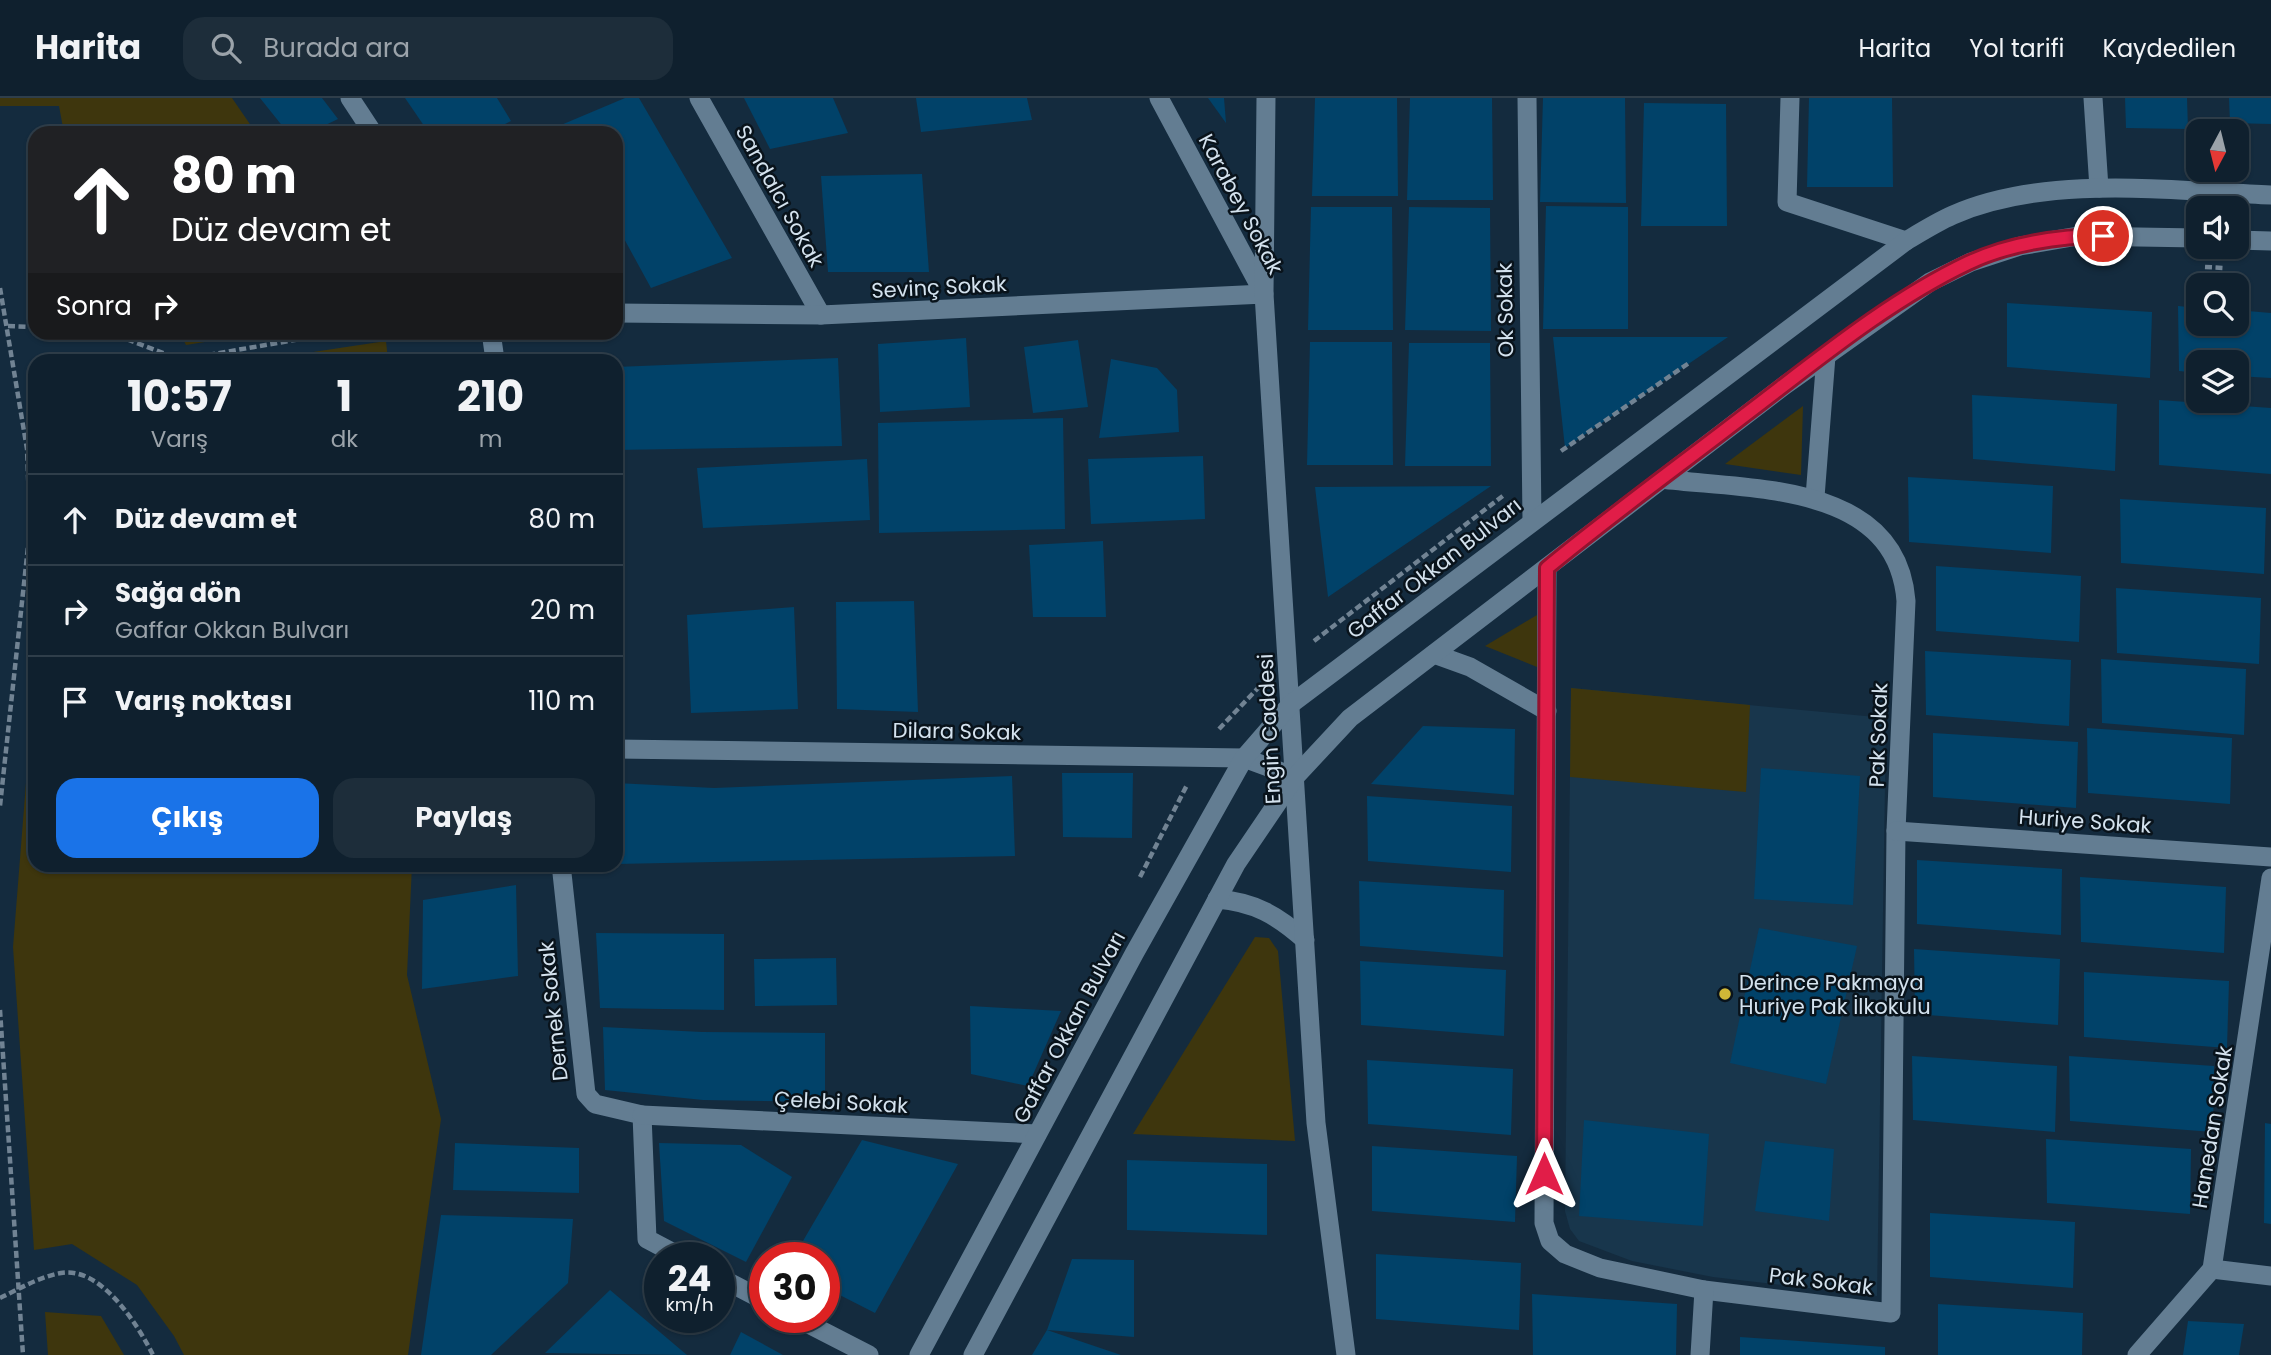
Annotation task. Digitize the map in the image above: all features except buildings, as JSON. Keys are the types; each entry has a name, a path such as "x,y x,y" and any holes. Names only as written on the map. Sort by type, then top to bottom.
{"street":[{"path":"350,98 368,126"},
{"name":"Sandalcı Sokak","path":"699,98 821,316"},
{"name":"Karabey Sokak","path":"1158,98 1264,294"},
{"name":"Engin Caddesi","path":"1266,98 1264,294 1316,1123 1346,1355"},
{"name":"Ok Sokak","path":"1527,98 1532,521"},
{"path":"1790,98 1787,202 1906,241"},
{"path":"2093,98 2099,188"},
{"name":"Gaffar Okkan Bulvarı","path":"919,1355 1244,758 1291,704 1906,241 1954,214 2012,198 2099,188 2271,195"},
{"path":"973,1355 1236,864 1295,777 1350,718 1826,356 1930,282 1971,262 2020,246 2078,236 2186,238"},
{"path":"2249,240 2271,241"},
{"name":"Sevinç Sokak","path":"623,313 821,316 1264,294"},
{"path":"1662,480 1815,497 1826,356"},
{"name":"Pak Sokak","path":"1547,568 1544,1223 1550,1241 1565,1254 1600,1268 1704,1290 1891,1313 1896,831 1905,576 1899,560 1870,526 1815,497"},
{"path":"1434,654 1481,673 1547,711"},
{"name":"Dilara Sokak","path":"623,749 1244,758 1295,777"},
{"name":"Huriye Sokak","path":"1896,831 2271,857"},
{"name":"Dernek Sokak","path":"562,872 586,1094 594,1104 642,1115"},
{"name":"Hanedan Sokak","path":"2213,1269 2268,932 2271,878"},
{"path":"1217,899 1241,901 1264,908 1305,940"},
{"path":"642,1115 647,1239 653,1242"},
{"name":"Çelebi Sokak","path":"642,1115 1037,1134"},
{"path":"2137,1355 2213,1269 2271,1276"},
{"path":"1699,1355 1704,1290"},
{"path":"826,1333 869,1355"}],"path":[{"path":"0,288 27,449 28,475"},
{"path":"8,326 28,327"},
{"path":"128,340 166,354"},
{"path":"214,354 295,340"},
{"path":"0,806 28,547"},
{"path":"0,1010 23,1355"},
{"path":"0,1298 64,1272 86,1278 120,1301 153,1355"}],"shaded area":[{"path":"0,98 232,98 251,126 63,126 59,106 0,106"},
{"path":"184,340 217,340 186,345"},
{"path":"386,341 387,354 300,354"},
{"path":"1803,406 1801,475 1725,464"},
{"path":"1537,615 1537,667 1485,646"},
{"name":"Derince Pakmaya Huriye Pak İlkokulu","path":"1571,688 1886,718 1877,1296 1713,1277 1632,1261 1579,1241 1570,1229 1565,1211"},
{"path":"1571,688 1750,705 1746,792 1570,777"},
{"path":"28,758 28,872 412,872 407,975 441,1119 408,1355 184,1355 174,1336 137,1285 72,1244 34,1250 13,947"},
{"path":"1255,937 1269,938 1278,951 1295,1141 1133,1134"},
{"path":"45,1312 101,1316 124,1355 48,1355"}],"place":[{"name":"Derince Pakmaya Huriye Pak İlkokulu","path":"1725,994"}],"route":[{"path":"1544,1174 1547,568 1785,385 1930,282 1971,262 2020,246 2078,236 2103,236"}]}
